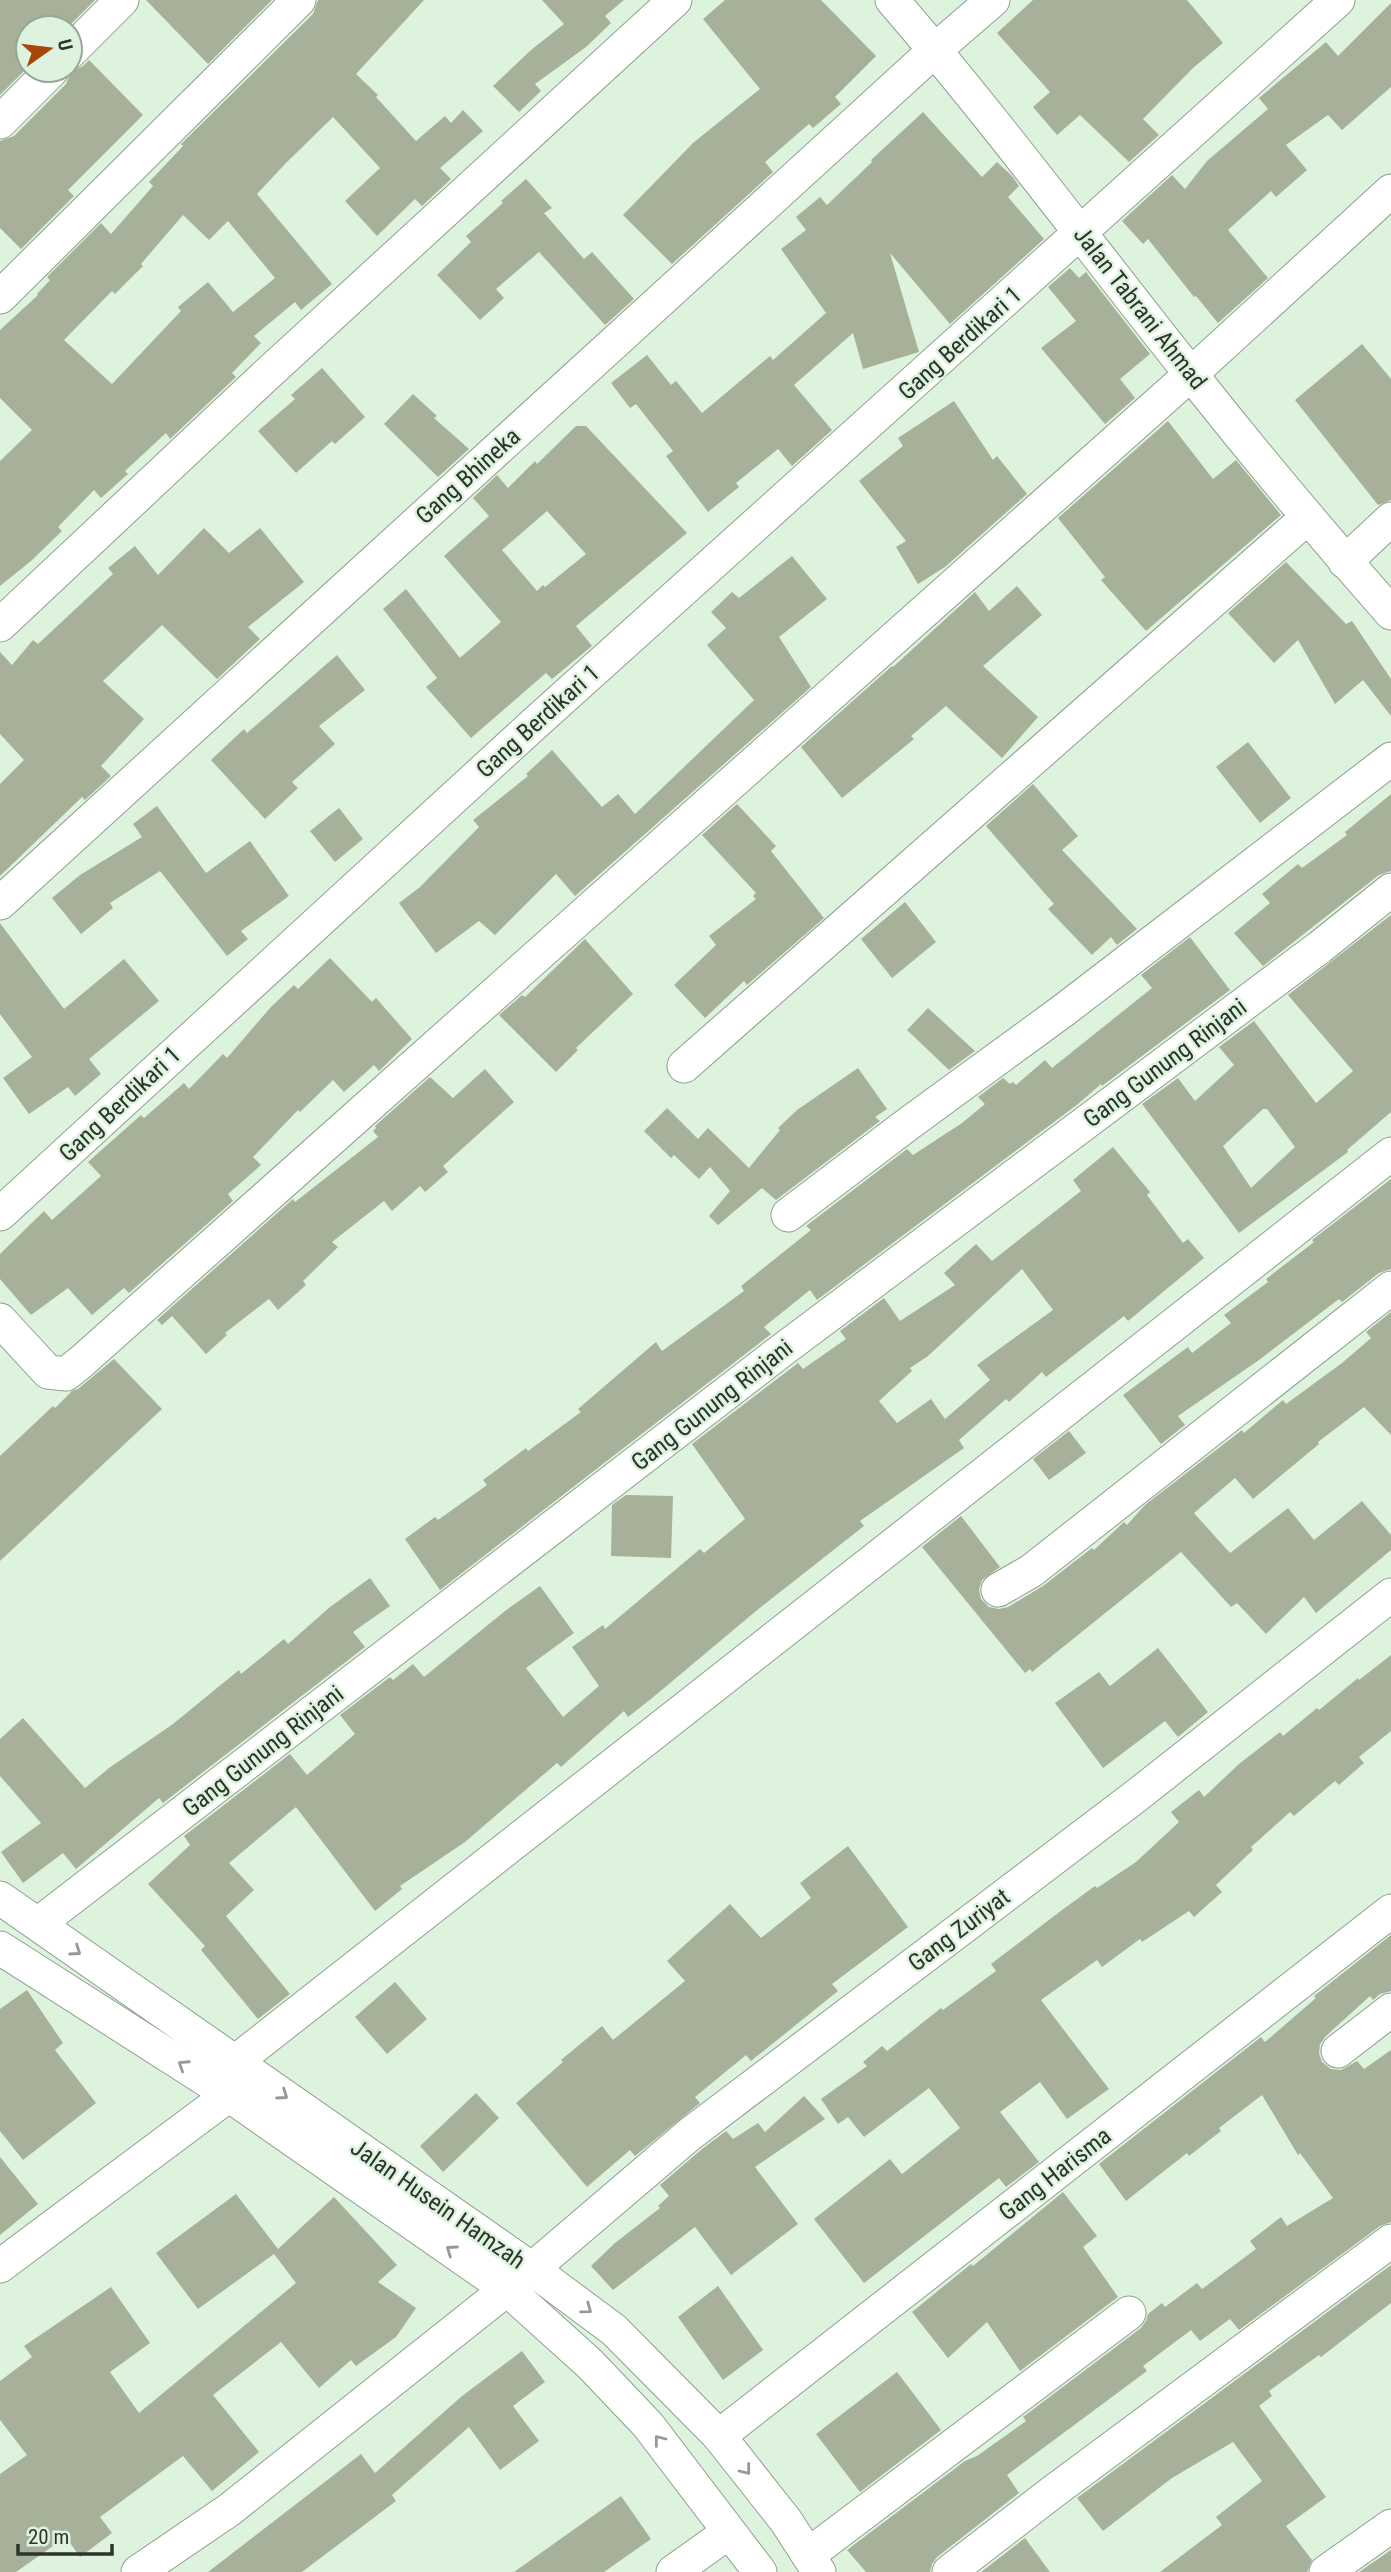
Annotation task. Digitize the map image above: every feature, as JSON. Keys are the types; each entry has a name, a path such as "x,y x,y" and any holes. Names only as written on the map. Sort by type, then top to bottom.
{"street":[{"path":"84,38 122,0"},
{"path":"0,298 299,0"},
{"path":"0,625 263,377 675,0"},
{"name":"Jalan Tabrani Ahmad","path":"892,0 935,50 1191,374 1391,614"},
{"name":"Gang Bhineka","path":"0,903 993,0"},
{"name":"Gang Berdikari 1","path":"0,1214 533,725 1338,0"},
{"path":"0,122 38,84"},
{"path":"0,1320 48,1372 66,1374 81,1362 1191,374 1391,191"},
{"path":"684,1066 1308,517"},
{"path":"1345,562 1391,519"},
{"path":"788,1215 1075,1002 1391,759"},
{"name":"Gang Gunung Rinjani","path":"38,1924 781,1352 1320,947 1391,890"},
{"path":"234,2062 1391,1154"},
{"path":"998,1590 1031,1571 1391,1288"},
{"name":"Gang Zuriyat","path":"138,2572 229,2510 519,2279 690,2134 1136,1796 1391,1595"},
{"name":"Jalan Husein Hamzah","path":"0,1898 234,2062 519,2279 590,2364 648,2425 760,2572"},
{"name":"Gang Harisma","path":"719,2436 1391,1911"},
{"name":"Jalan Husein Hamzah","path":"0,1948 519,2279 614,2330 719,2436 786,2521 813,2563"},
{"path":"1338,2051 1391,2010"},
{"path":"0,2266 229,2095"},
{"path":"949,2572 1391,2241"},
{"path":"813,2563 1129,2313"},
{"path":"1326,2572 1391,2526"},
{"path":"673,2572 729,2532"}],"building":[{"path":"0,0 95,0 81,14 14,14 14,81 0,95"},
{"path":"146,0 272,0 208,64"},
{"path":"318,0 424,0 356,74 378,95 376,97 416,141 445,116 451,123 463,110 483,131 440,168 451,179 422,206 415,199 377,236 345,201 380,168 333,117 257,194 332,284 301,310 295,302 254,336 261,343 232,373 236,377 170,439 166,433 125,471 128,474 101,498 94,490 58,527 62,531 0,586 0,461 32,430 0,398 0,330 38,295 50,280 47,277 101,223 111,234 153,186 149,182 183,146 181,144 313,14","holes":["183,215 209,240 228,221 275,278 233,312 208,282 178,307 181,311 112,384 64,340 112,291 115,294 143,266 141,264"]},
{"path":"542,0 624,0 605,16 611,23 586,47 535,84 541,91 519,112 493,86 531,50 564,24"},
{"path":"725,0 821,0 876,56 835,97 841,104 813,128 809,124 765,162 773,172 672,264 623,215 693,143 760,89 703,19"},
{"path":"1033,0 1187,0 1223,43 1193,68 1143,119 1159,135 1129,162 1080,115 1057,135 1033,107 1050,92 997,33"},
{"path":"1391,3 1391,87 1342,130 1328,115 1286,145 1307,170 1276,197 1271,191 1228,230 1268,278 1218,323 1148,239 1143,244 1122,221 1172,175 1185,189 1207,161 1268,109 1259,98 1326,42 1338,56"},
{"path":"89,60 143,115 68,190 74,196 21,249 0,228 0,141 14,136 66,84 84,84 84,65"},
{"path":"923,112 982,177 997,162 1012,176 1019,186 1008,197 1044,239 950,324 890,253 919,352 863,369 853,333 794,385 832,430 792,466 778,449 736,483 739,487 708,512 666,456 673,451 636,404 630,408 611,383 647,355 671,385 676,381 702,413 770,356 773,360 826,313 781,249 806,230 796,217 820,197 827,205"},
{"path":"526,179 552,208 544,213 584,259 592,252 634,299 605,325 539,252 496,289 504,298 480,320 437,275 471,242 466,236"},
{"path":"1070,268 1079,278 1086,272 1150,354 1120,379 1135,398 1105,424 1041,348 1076,321 1048,287"},
{"path":"1362,344 1391,379 1391,500 1378,505 1295,400"},
{"path":"322,368 365,417 335,444 332,441 296,473 258,431 295,399 291,395"},
{"path":"413,394 437,416 434,418 469,449 438,477 384,424"},
{"path":"954,401 993,460 997,456 1027,494 945,567 918,584 896,547 906,541 859,481 903,446 898,438"},
{"path":"1168,421 1213,479 1236,460 1281,515 1146,631 1101,580 1105,577 1058,518"},
{"path":"576,426 586,426 687,533 576,626 592,646 552,679 546,673 471,738 426,687 437,678 383,609 406,589 460,658 501,622 444,556 489,516 473,498 497,475 508,488 535,461 537,464","holes":["547,511 586,554 537,591 502,550"]},
{"path":"204,528 229,553 260,528 304,582 248,627 260,639 217,679 162,625 103,681 144,719 101,766 111,776 85,800 82,797 0,876 0,784 24,760 0,734 0,652 12,665 33,640 38,644 113,574 108,568 135,546 158,575"},
{"path":"792,556 827,599 779,637 811,687 575,896 556,874 495,935 479,921 436,953 399,903 420,887 479,827 473,820 528,776 526,774 552,750 602,807 618,794 635,814 754,700 707,645 726,628 711,612 732,592 739,598"},
{"path":"1286,562 1346,624 1352,621 1391,679 1391,716 1363,680 1335,704 1298,640 1274,663 1228,613"},
{"path":"1017,586 1042,615 983,666 1038,717 1002,758 946,706 911,736 914,739 842,798 801,747 975,592 989,611"},
{"path":"337,655 365,690 319,726 335,744 292,782 298,788 265,819 211,760 244,729 247,733"},
{"path":"1248,742 1291,798 1260,823 1216,767"},
{"path":"1033,784 1078,836 1062,850 1137,929 1117,945 1111,937 1092,955 1048,909 1054,904 986,826"},
{"path":"1391,794 1391,871 1379,875 1263,966 1234,933 1270,903 1262,894 1298,864 1302,868 1347,835 1345,832"},
{"path":"737,804 776,846 771,851 824,918 747,985 744,981 705,1018 674,985 716,945 709,936 756,899 753,896 756,893 702,835"},
{"path":"157,806 206,873 250,841 289,896 241,931 248,939 227,956 160,871 110,903 113,908 81,934 52,898 80,875 142,837 133,824"},
{"path":"339,808 363,839 335,862 310,831"},
{"path":"905,902 936,942 892,978 861,939"},
{"path":"1391,915 1391,1112 1347,1150 1348,1152 1239,1233 1142,1104 1178,1078 1195,1101 1234,1065 1219,1047 1254,1021 1316,1103 1353,1071 1288,995","holes":["1263,1109 1267,1109 1295,1147 1251,1188 1223,1146"]},
{"path":"0,923 64,1009 124,959 159,1001 89,1059 101,1074 75,1096 68,1087 29,1114 3,1078 32,1057 0,1014"},
{"path":"1190,937 1230,990 1102,1086 1101,1084 817,1300 810,1290 764,1327 771,1334 440,1590 405,1539 435,1517 438,1520 487,1485 483,1480 581,1412 578,1409 656,1342 662,1351 744,1291 741,1286 811,1230 806,1226 907,1149 913,1155 962,1123 985,1104 978,1097 1003,1078 1016,1085 1045,1060 1052,1068 1152,988 1141,975"},
{"path":"585,939 633,994 576,1048 578,1050 556,1072 499,1015 522,995 525,997"},
{"path":"330,958 372,1002 376,998 412,1039 379,1071 374,1065 344,1092 333,1080 300,1112 298,1110 253,1157 261,1165 228,1194 233,1201 129,1293 124,1288 92,1315 68,1288 31,1315 0,1279 0,1254 44,1211 52,1220 101,1176 88,1162 141,1115 144,1118 184,1083 189,1089 223,1054 227,1058 270,1008 294,985 298,989"},
{"path":"928,1008 975,1051 949,1070 907,1030"},
{"path":"858,1068 887,1109 875,1117 880,1121 776,1200 762,1188 718,1225 709,1216 730,1191 710,1167 699,1179 674,1155 671,1158 644,1131 667,1108 698,1139 708,1128 749,1168 780,1130 778,1128 797,1110"},
{"path":"485,1069 514,1102 443,1166 448,1172 425,1192 420,1186 392,1211 384,1201 332,1242 338,1247 303,1281 306,1285 278,1310 269,1299 225,1333 227,1335 206,1354 172,1316 162,1325 157,1320 293,1199 295,1202 378,1137 373,1131 375,1126 430,1077 453,1098"},
{"path":"1113,1147 1150,1192 1147,1195 1183,1243 1188,1239 1204,1258 1128,1321 1124,1316 1046,1377 1042,1372 1009,1402 1006,1399 959,1440 964,1448 860,1521 864,1526 756,1611 651,1699 628,1717 624,1711 561,1767 557,1763 465,1842 400,1886 402,1889 375,1911 296,1807 229,1863 254,1890 226,1916 290,1994 258,2019 201,1950 205,1946 148,1884 190,1845 184,1836 290,1754 307,1775 355,1734 340,1715 390,1677 393,1680 413,1664 424,1677 540,1586 574,1633 526,1668 563,1717 599,1686 572,1647 603,1625 605,1629 700,1549 704,1553 745,1519 692,1444 798,1363 803,1369 846,1339 840,1331 884,1298 900,1321 955,1285 944,1273 976,1244 992,1261 1081,1191 1073,1180","holes":["1022,1269 1053,1310 977,1365 990,1380 945,1419 931,1399 897,1423 879,1401 912,1371 910,1368 928,1356"]},
{"path":"1391,1179 1391,1269 1379,1273 1342,1302 1339,1299 1259,1360 1178,1416 1185,1425 1161,1444 1123,1395 1188,1347 1192,1353 1231,1323 1224,1315 1268,1282 1266,1279 1314,1242 1312,1240"},
{"path":"1391,1312 1391,1435 1364,1407 1318,1442 1319,1444 1253,1499 1235,1478 1194,1513 1230,1553 1288,1508 1314,1540 1362,1501 1391,1535 1391,1550 1316,1613 1304,1597 1266,1634 1237,1603 1231,1607 1181,1552 1032,1672 1030,1669 1025,1673 922,1547 961,1516 1000,1567 982,1580 979,1589 981,1599 989,1607 1008,1607 1043,1586 1092,1548 1094,1550 1124,1522 1127,1525 1145,1505 1242,1430 1244,1433 1283,1400 1286,1404 1342,1363 1371,1338 1366,1332"},
{"path":"114,1359 162,1409 0,1561 0,1456 53,1406 55,1408 72,1391"},
{"path":"1069,1431 1086,1453 1049,1480 1033,1459"},
{"path":"626,1495 673,1496 671,1558 611,1556 612,1505"},
{"path":"370,1578 390,1606 353,1632 365,1647 163,1803 159,1798 76,1869 63,1853 23,1883 1,1852 41,1823 0,1776 0,1739 23,1718 85,1788 173,1724 239,1670 241,1674 284,1639 288,1644 330,1607"},
{"path":"1158,1648 1208,1712 1178,1737 1165,1721 1103,1768 1055,1703 1099,1672 1110,1686"},
{"path":"1391,1655 1391,1731 1359,1757 1364,1763 1339,1785 1335,1781 1294,1816 1290,1812 1251,1847 1253,1850 1216,1885 1222,1892 1194,1917 1189,1911 1142,1942 1140,1939 1102,1967 1097,1960 1041,2000 1109,2089 1067,2119 1040,2082 1000,2112 1039,2162 1006,2187 999,2178 864,2283 814,2219 890,2159 902,2174 960,2128 929,2088 864,2137 848,2117 838,2124 821,2099 867,2066 863,2062 882,2046 887,2051 941,2008 943,2010 996,1971 991,1964 1062,1910 1095,1886 1097,1888 1136,1862 1179,1822 1171,1812 1199,1790 1204,1797 1239,1764 1280,1732 1283,1736"},
{"path":"848,1846 908,1927 832,1984 838,1991 751,2061 746,2055 695,2097 700,2103 635,2156 630,2150 587,2187 516,2103 602,2026 613,2040 685,1981 667,1961 730,1904 761,1938 811,1898 800,1883"},
{"path":"1391,1935 1391,1991 1380,1994 1373,2000 1370,1996 1326,2036 1320,2044 1319,2053 1322,2062 1331,2069 1341,2070 1357,2061 1364,2069 1391,2050 1391,2222 1380,2226 1239,2330 1230,2319 1200,2341 1191,2330 1143,2366 1147,2371 1007,2475 1019,2493 937,2557 930,2572 866,2572 847,2550 965,2461 977,2456 1026,2421 1023,2417 1141,2328 1148,2314 1162,2303 1165,2307 1197,2283 1202,2289 1256,2249 1250,2241 1281,2217 1287,2226 1333,2198 1300,2153 1298,2155 1262,2095 1219,2128 1221,2131 1189,2156 1187,2153 1126,2201 1099,2164 1261,2037 1265,2042 1316,1998 1314,1996"},
{"path":"395,1982 427,2019 387,2054 355,2017"},
{"path":"27,1990 63,2043 55,2050 96,2103 23,2160 0,2131 0,2009"},
{"path":"476,2093 499,2118 443,2172 420,2146"},
{"path":"804,2096 825,2119 755,2167 798,2224 731,2275 695,2227 613,2290 591,2266 615,2243 660,2208 658,2206 669,2196 660,2185 702,2149 726,2131 733,2139 758,2123 765,2132"},
{"path":"0,2157 38,2204 0,2235"},
{"path":"1063,2192 1097,2236 1083,2247 1118,2297 1020,2371 987,2322 948,2358 912,2312"},
{"path":"236,2194 278,2249 334,2197 397,2265 378,2282 416,2308 396,2337 356,2366 351,2360 319,2388 281,2342 213,2395 259,2452 212,2491 183,2456 100,2517 112,2533 80,2557 66,2537 16,2572 0,2572 0,2474 27,2455 0,2420 0,2381 32,2357 24,2346 111,2287 150,2343 110,2372 139,2413 296,2283 274,2254 198,2309 156,2253"},
{"path":"1391,2265 1391,2303 1321,2357 1319,2355 1269,2391 1272,2396 1259,2406 1326,2497 1286,2526 1312,2560 1307,2572 1160,2572 1222,2525 1216,2517 1262,2481 1233,2442 1172,2478 1103,2531 1077,2498"},
{"path":"718,2286 763,2350 723,2380 678,2317"},
{"path":"522,2351 545,2382 513,2406 539,2441 500,2470 469,2427 392,2495 396,2501 302,2572 208,2572 361,2454 375,2473 462,2396"},
{"path":"897,2372 941,2430 860,2492 816,2434"},
{"path":"621,2496 651,2539 604,2572 514,2572"},
{"path":"1025,2538 1050,2572 981,2572"},
{"path":"1391,2550 1391,2572 1359,2572"}]}
